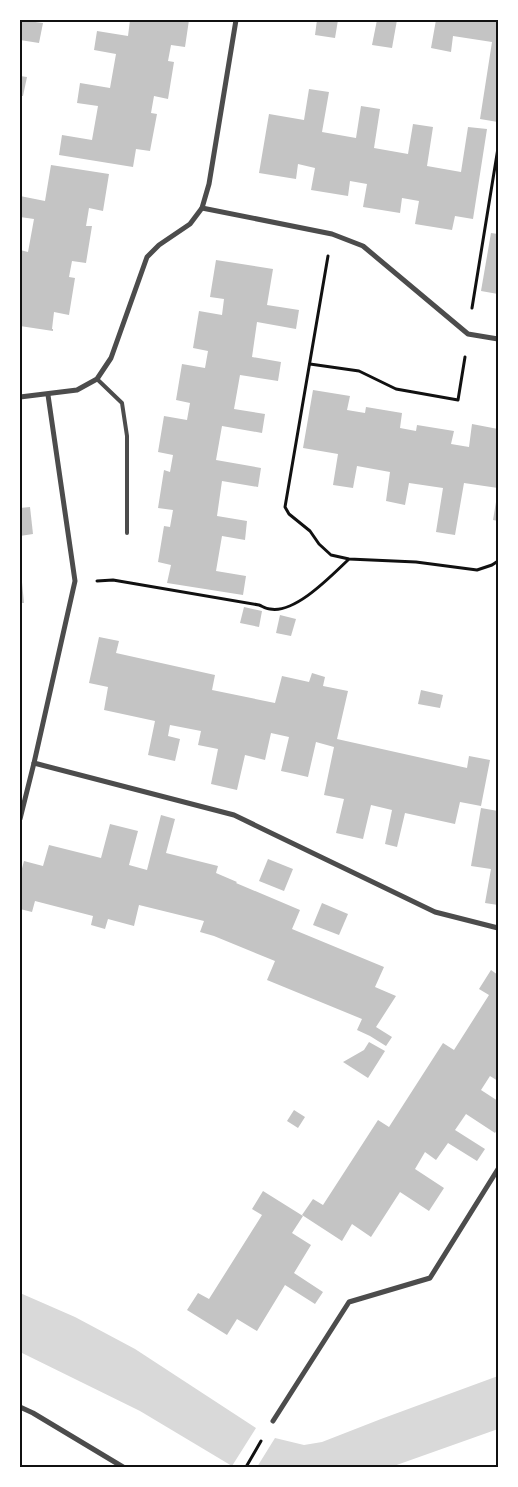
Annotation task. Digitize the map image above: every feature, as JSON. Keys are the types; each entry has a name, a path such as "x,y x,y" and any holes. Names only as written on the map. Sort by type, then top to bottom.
{"street":[{"path":"20,398 77,390 97,379 111,358 147,257 159,245 190,224 202,208 209,184 236,20"},
{"path":"202,208 332,234 363,246 468,334 498,339"},
{"path":"20,819 74,581 48,395"},
{"path":"34,763 234,815 435,912 498,928"},
{"path":"273,1421 349,1302 430,1278 498,1169"},
{"path":"20,1408 33,1413 122,1467"}],"lane":[{"path":"97,379 122,403 127,436 127,533"}],"path":[{"path":"310,364 359,371 396,389 458,400 498,148"},
{"path":"493,178 498,179"},
{"path":"332,234 285,507 289,514 310,531 319,544 331,554 349,559 416,562 477,570 498,561"},
{"path":"74,581 113,580 259,605 271,610 287,608 306,597 349,559"},
{"path":"246,1467 273,1421"}],"shaded area":[{"path":"20,1293 75,1317 135,1349 256,1428 232,1466 140,1411 20,1352"},
{"path":"498,1376 498,1429 391,1467 257,1467 275,1438 304,1445 322,1442"}],"building":[{"path":"20,20 43,23 39,43 20,40"},
{"path":"130,20 189,20 185,47 171,45 168,61 174,62 168,99 154,96 151,113 157,114 150,151 136,149 133,167 59,155 62,135 92,140 98,106 77,103 80,83 110,88 116,54 94,50 97,31 128,36"},
{"path":"317,20 338,20 335,38 315,35"},
{"path":"377,20 397,20 392,48 372,45"},
{"path":"436,20 498,20 498,122 480,119 492,42 453,36 451,52 431,48"},
{"path":"20,76 27,77 23,96 20,96"},
{"path":"309,89 329,92 322,132 356,138 361,106 380,109 374,148 408,154 413,124 433,127 427,166 461,172 468,127 487,129 473,219 455,216 452,230 415,224 419,201 402,198 400,213 363,207 367,184 350,181 348,196 311,190 315,168 298,164 296,179 259,173 269,114 304,120"},
{"path":"51,165 109,174 103,211 89,208 86,226 92,226 86,263 72,261 69,277 75,278 69,315 54,312 53,331 20,326 20,250 28,252 34,219 20,217 20,196 45,201"},
{"path":"491,233 498,234 498,294 481,291"},
{"path":"216,260 273,269 267,305 299,310 296,329 257,322 252,357 281,362 278,381 240,375 234,409 265,414 262,433 222,426 216,460 261,468 258,487 222,481 217,516 247,521 245,540 222,536 216,571 246,576 243,595 167,583 171,565 158,562 164,526 170,527 173,510 158,508 164,470 170,472 173,455 158,452 164,416 187,420 190,403 176,400 182,364 205,368 208,351 193,348 199,311 222,315 224,299 210,297"},
{"path":"313,390 350,396 347,410 365,413 366,407 402,413 400,428 416,431 417,425 454,431 451,444 469,447 472,424 498,429 498,488 464,483 455,535 436,532 443,488 409,483 405,505 386,501 390,472 357,466 353,488 333,485 338,454 303,448"},
{"path":"498,496 498,521 493,520"},
{"path":"30,507 33,534 20,536 20,508"},
{"path":"21,572 24,603 20,603"},
{"path":"244,607 262,611 259,627 240,623"},
{"path":"280,615 296,619 291,636 276,633"},
{"path":"99,637 119,641 116,653 215,675 212,690 275,703 282,676 309,682 312,673 325,677 323,686 348,691 337,739 467,768 469,756 490,760 481,806 460,802 455,824 405,813 397,847 385,844 392,810 371,805 363,839 336,833 344,799 324,795 334,747 316,742 308,777 281,771 289,737 271,733 265,760 245,755 237,790 211,784 218,749 198,745 201,731 170,725 168,736 180,739 175,761 148,755 155,721 104,710 108,687 89,683"},
{"path":"421,690 443,695 440,708 418,704"},
{"path":"481,808 498,811 498,905 485,903 491,869 471,866"},
{"path":"161,815 175,819 166,853 218,866 216,873 300,910 292,929 384,967 375,987 396,996 376,1027 392,1037 386,1046 357,1030 362,1019 267,980 275,961 200,932 204,921 139,905 134,926 108,919 105,929 91,925 93,916 35,901 32,912 20,909 20,876 24,861 43,866 49,845 101,858 110,824 138,831 129,865 147,870"},
{"path":"268,859 293,869 284,891 259,881"},
{"path":"322,903 348,914 339,935 313,925"},
{"path":"491,970 498,975 498,1081 490,1076 481,1090 498,1101 498,1128 495,1133 466,1114 455,1130 485,1149 477,1161 448,1143 436,1160 425,1152 415,1169 444,1188 429,1211 400,1192 371,1237 352,1224 342,1241 302,1215 313,1199 323,1205 378,1120 389,1127 443,1043 454,1050 489,995 479,989"},
{"path":"369,1042 385,1051 368,1078 343,1062 364,1050"},
{"path":"294,1110 305,1117 298,1128 287,1121"},
{"path":"263,1191 303,1216 292,1233 311,1245 294,1273 323,1292 315,1304 285,1285 257,1331 237,1319 227,1335 187,1310 198,1293 209,1299 262,1215 252,1209"}]}
